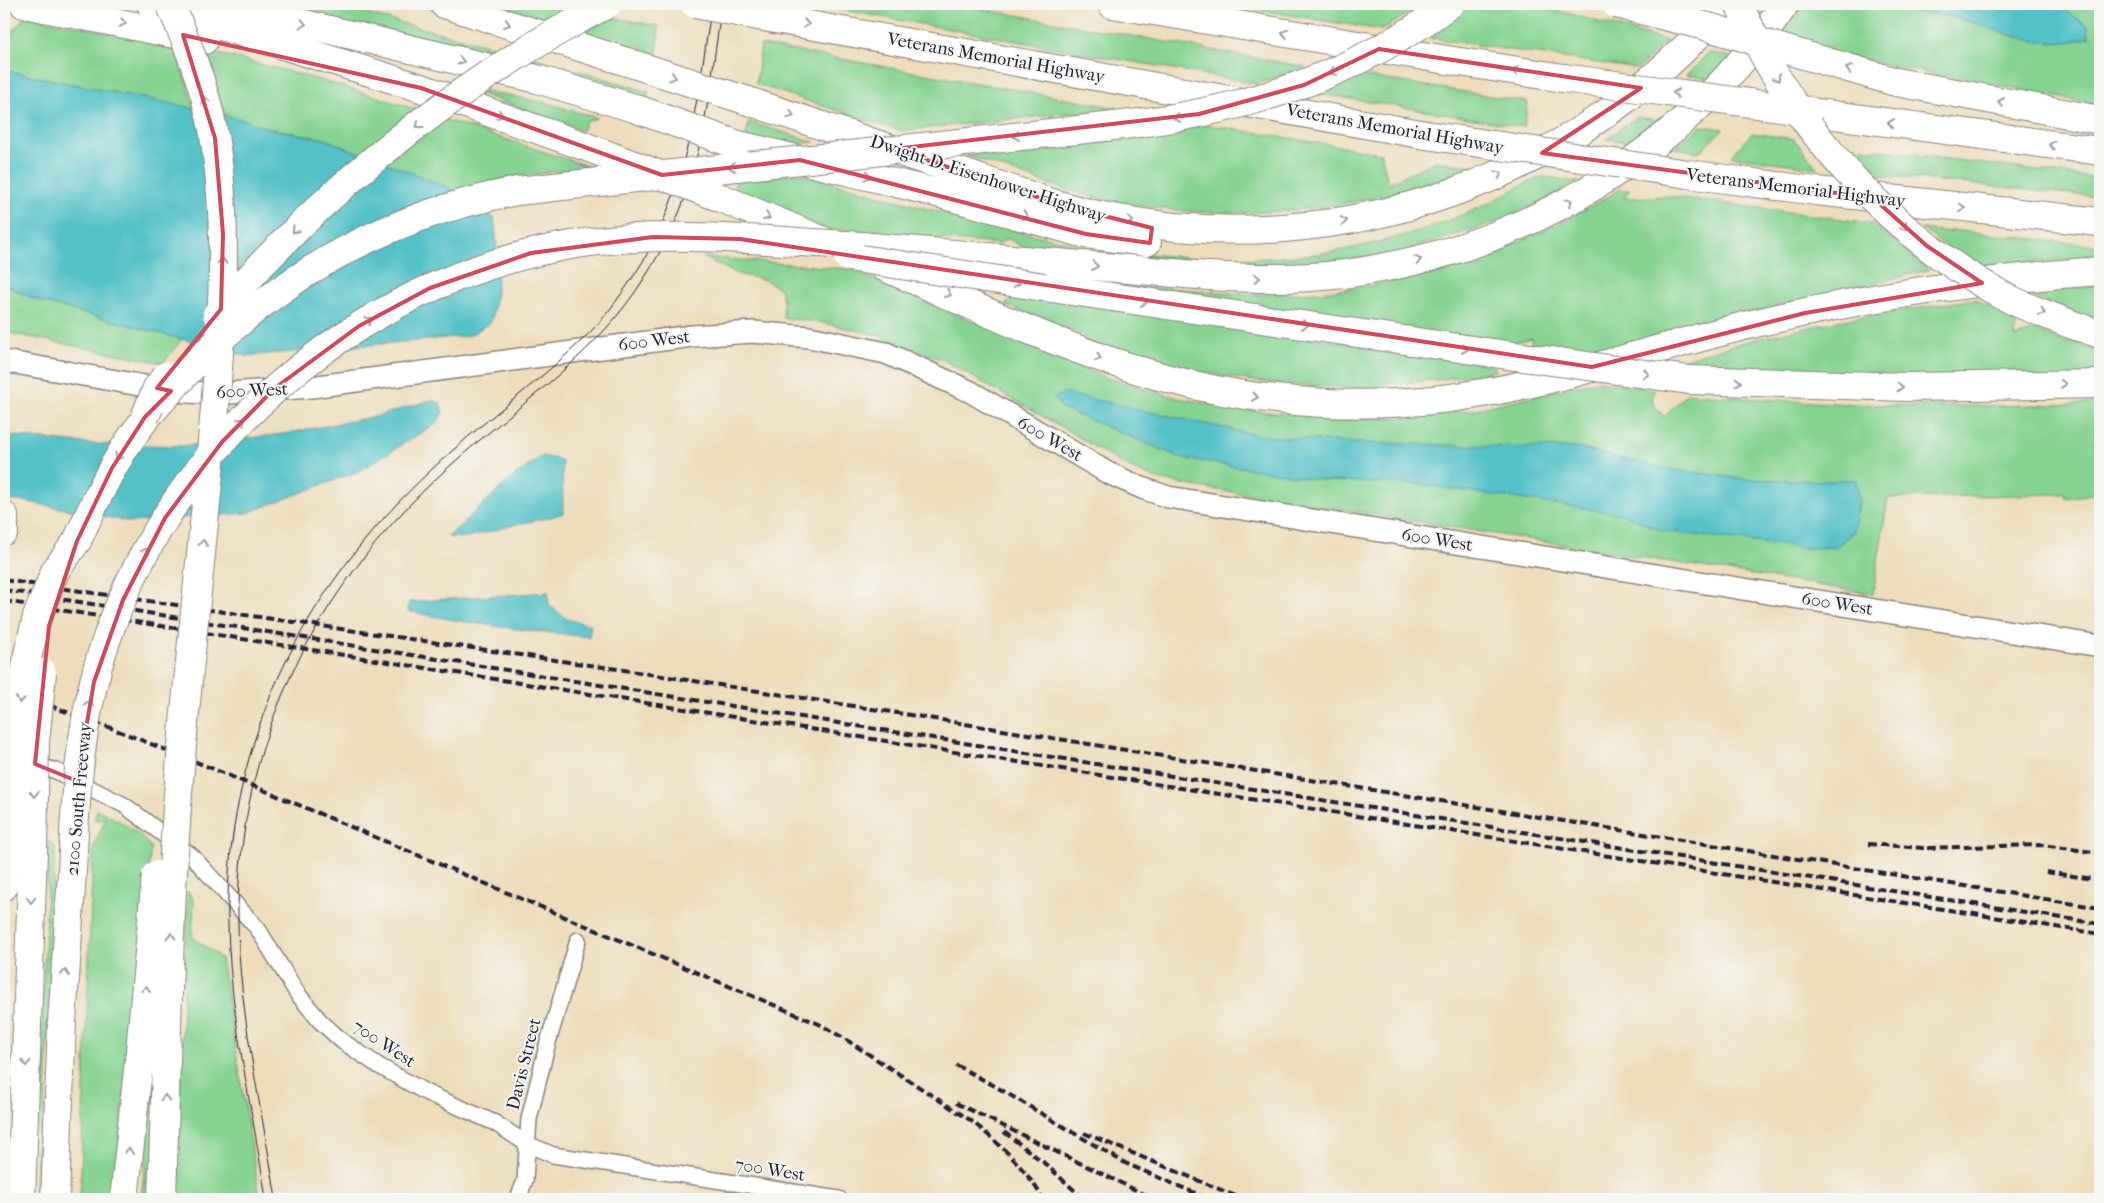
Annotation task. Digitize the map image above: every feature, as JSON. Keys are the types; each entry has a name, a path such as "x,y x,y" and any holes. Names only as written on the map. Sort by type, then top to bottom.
{"highway":[{"path":"24,4 224,44 316,67 421,88"},
{"path":"151,4 421,88 584,146 721,198 1099,358 1150,375 1198,387 1251,396 1318,402 1404,402 1481,394 1756,323 1854,303 1930,290 2100,271"},
{"path":"162,1199 172,921 180,768 221,334 223,234 215,138 196,72 170,4"},
{"path":"203,4 297,22 537,79 634,108 735,144 937,192 1086,234 1146,242 1240,244 1302,227"},
{"name":"Dwight D. Eisenhower Highway","path":"444,4 745,100 1037,198 1112,218 1161,226 1214,230 1263,230 1302,227 1366,217 1440,198 1488,180 1580,132 1647,84 1695,38 1726,4"},
{"path":"145,417 157,388 203,331 274,252 335,193 468,87 552,34 607,4"},
{"name":"Veterans Memorial Highway","path":"695,4 1426,135 1688,174 1862,196 2100,222"},
{"path":"1112,4 1563,78 2100,151"},
{"path":"21,1199 20,850 49,626 77,541 112,468 145,417 215,342 239,321 285,286 335,255 381,232 458,204 517,191 1131,124 1200,114 1253,102 1327,75 1397,39 1450,4"},
{"path":"1616,4 1705,26 1896,82 2100,120"},
{"path":"1738,4 1772,72 1804,120 1844,169 1886,210 1927,246 2001,295 2073,325 2100,334"},
{"path":"1045,274 1287,278 1363,271 1413,262 1462,248 1510,230 1559,207 1583,194 1652,146 1684,120 1717,88 1752,49 1786,4"},
{"name":"2100 South Freeway","path":"55,1199 62,1022 75,799 81,744 97,670 117,614 138,566 165,518 192,479 222,442 261,402 316,355 373,318 416,295 483,268 539,252 580,244 667,236 849,245 1045,274"},
{"path":"1045,274 1494,353 1689,380 1907,387 2100,384"},
{"path":"4,516 4,531"},
{"path":"124,1199 173,730 198,591"},
{"path":"4,886 20,850"},
{"path":"62,1022 69,1199"}],"street":[{"name":"600 West","path":"4,361 173,391 218,394 311,387 692,336 753,332 809,337 886,353 971,392 1108,473 1168,497 2100,646"},
{"name":"700 West","path":"4,754 56,771 124,805 192,856 258,929 297,993 320,1021 342,1041 379,1066 427,1093 495,1123 527,1144 553,1155 839,1199"},
{"name":"Davis Street","path":"518,1199 525,1180 529,1119 547,1046 578,940"}],"highlighted area":[{"path":"183,35 421,88 662,175 800,160 1086,234 1150,243 1152,228 1061,205 894,149 1199,114 1304,85 1379,49 1641,88 1542,153 1873,198 1927,246 1982,283 1805,313 1592,367 740,239 653,237 531,253 430,288 359,326 275,388 222,442 165,518 123,600 94,682 77,781 35,764 49,626 77,541 112,468 145,417 171,391 157,388 221,309 223,234 215,138"}],"green space":[{"path":"233,4 329,4 506,50 483,65"},
{"path":"494,4 529,4 573,10 550,23"},
{"path":"809,4 954,4 1306,67 1257,84"},
{"path":"1220,4 1424,4 1382,30"},
{"path":"1470,4 1534,4 1667,41 1638,69 1424,37"},
{"path":"1804,4 2100,4 2100,105 1908,69 1778,41"},
{"path":"25,16 173,45 195,109 4,91 4,42"},
{"path":"604,16 659,26 657,54 577,31"},
{"path":"761,45 1118,108 900,131 756,84"},
{"path":"205,51 312,78 418,110 364,155 324,139 268,128 225,116"},
{"path":"1709,52 1730,57 1710,79 1686,75"},
{"path":"532,57 649,92 645,110 509,72"},
{"path":"1357,75 1528,102 1524,127 1314,93"},
{"path":"482,90 547,103 597,118 586,122 582,131 479,93"},
{"path":"1637,117 1665,121 1637,143 1606,139"},
{"path":"443,119 591,167 508,178 453,191 384,163"},
{"path":"749,122 815,142 774,147 745,138"},
{"path":"1209,125 1381,153 1388,183 1436,161 1469,166 1470,169 1410,189 1321,207 1286,211 1216,212 1146,207 1093,197 1038,181 966,155"},
{"path":"1701,126 1723,129 1700,152 1674,148"},
{"path":"1752,133 1794,139 1817,168 1731,156"},
{"path":"1834,144 2100,179 2100,197 1859,173"},
{"path":"798,173 994,226 1127,251 1195,258 1262,258 1349,249 1388,240 1444,222 1481,207 1538,178 1547,177 1579,182 1504,220 1400,252 1328,263 1258,266 1021,246 1007,238 999,244 827,229 734,190 736,180"},
{"path":"1620,189 1630,190 1623,198 1668,196 1871,223 1929,270 1719,320 1577,358 1529,351 1532,338 1496,346 1134,287 1266,294 1314,292 1361,287 1406,278 1451,267 1495,252 1579,213"},
{"path":"1921,229 1951,232 1951,230 2100,246 2100,258 1985,265 1983,262 1971,264"},
{"path":"703,257 850,269 1107,378 1178,398 1236,409 1329,418 1398,418 1472,410 1598,381 1654,389 1652,402 1664,417 1687,393 1790,401 1894,405 1997,406 2100,403 2100,493 2066,498 2065,494 1888,498 1873,594 1193,486 1157,479 1124,465 1065,429 943,360 877,335 819,322 783,318 783,300 780,289 765,280 737,274"},
{"path":"4,283 42,302 182,339 163,363 4,332"},
{"path":"2100,286 2100,325 2024,293"},
{"path":"1017,293 1495,366 1496,371 1436,380 1382,384 1379,388 1327,387 1258,382 1162,362 1085,341 1083,335 1005,305"},
{"path":"1975,299 2017,322 2015,337 2035,330 2067,343 2069,341 2100,352 2100,382 1690,372 1681,360 1755,339 1838,321"},
{"path":"97,810 126,826 151,847 113,1199 80,1199 93,847 106,819 95,820"},
{"path":"49,841 55,847 42,1199 35,1199"},
{"path":"188,891 194,901 192,937 221,958 260,1199 175,1199"},
{"path":"164,984 156,1199 141,1199"}],"water":[{"path":"1880,4 2054,4 2088,25 2089,37 2070,42 2053,43 2037,41 1956,18"},
{"path":"7,71 174,104 241,119 268,128 324,139 448,187 494,218 497,270 496,296 491,322 469,336 246,356 42,302 25,295 4,283 4,91"},
{"path":"1064,393 1261,436 1360,443 1577,448 1668,469 1744,479 1827,481 1856,479 1859,500 1854,531 1836,547 1804,548 1662,531 1623,514 1417,484 1326,481 1182,458 1063,409 1054,398"},
{"path":"431,400 440,403 443,412 437,423 359,471 247,513 131,522 24,501 4,501 4,438 13,436 92,444 182,446 283,434 378,416"},
{"path":"542,456 562,460 563,513 471,536 448,537 509,480"},
{"path":"548,592 549,605 567,619 591,625 589,637 521,630 408,611 409,602"}],"tram line":[{"path":"266,1199 235,1014 228,922 229,875 234,827 246,771 262,717 283,667 309,619 339,574 373,531 410,490 452,451 550,369 589,333 609,310 633,277 652,246 678,180 695,110 712,4"},
{"path":"276,1199 248,1034 239,952 238,910 240,868 248,807 263,749 283,693 309,641 340,591 375,543 416,499 460,457 560,374 583,352 627,304 645,277 675,221 685,197 695,163 709,95 722,4"}],"railway":[{"path":"4,580 624,670 2100,908"},
{"path":"4,590 2100,924"},
{"path":"4,601 2100,934"},
{"path":"4,689 111,728 211,768 819,1024 970,1120 1010,1156 1028,1176 1043,1199"},
{"path":"1868,844 1923,848 2042,845 2100,853"},
{"path":"2046,872 2100,880"},
{"path":"956,1065 1125,1163 1209,1199"},
{"path":"956,1103 1154,1199"},
{"path":"1004,1132 1043,1162 1084,1199"},
{"path":"1084,1133 1243,1199"}]}
